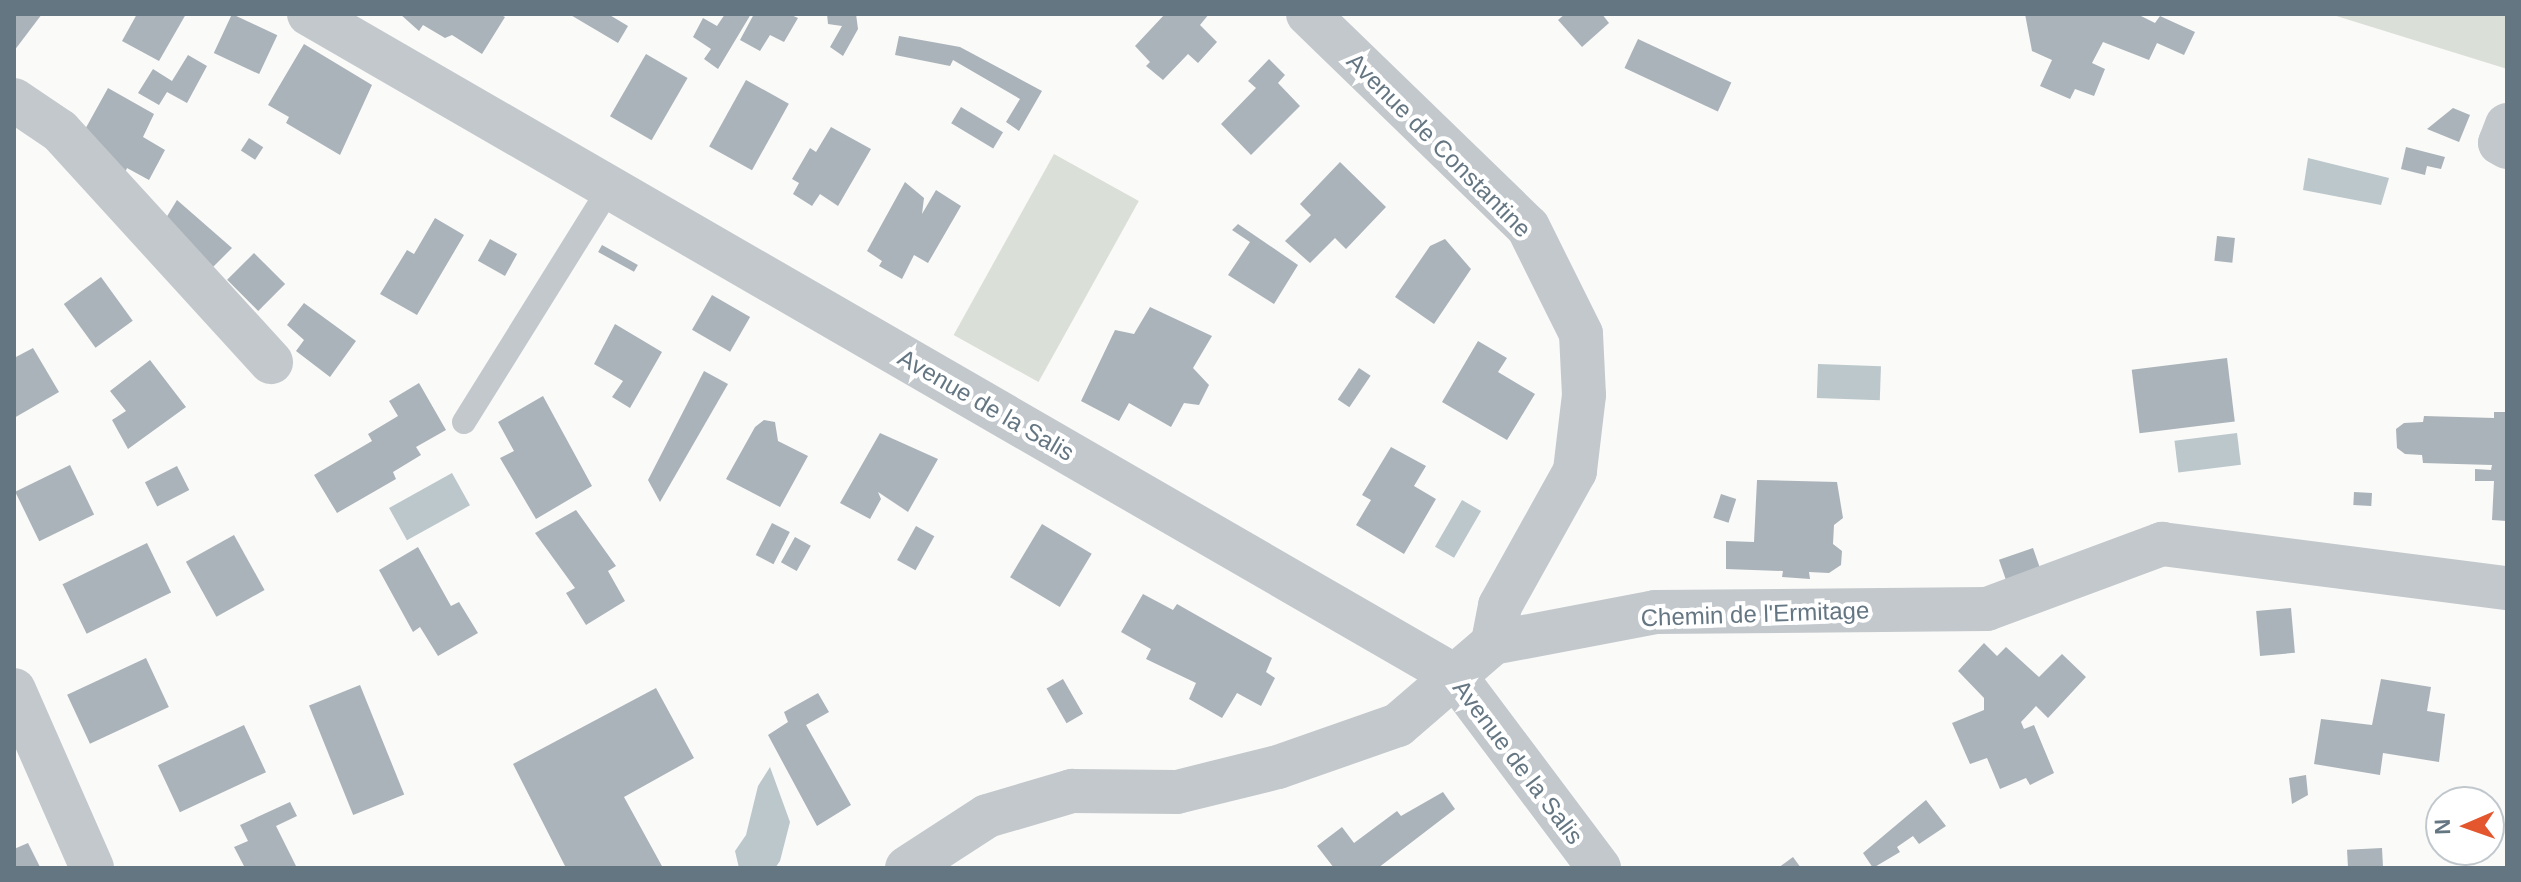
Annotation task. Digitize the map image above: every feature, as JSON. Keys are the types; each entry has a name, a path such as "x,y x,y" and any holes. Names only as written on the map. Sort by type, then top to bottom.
{"street":[{"name":"Avenue de la Salis","path":"309,14 1455,676 1599,868"},
{"name":"Avenue de Constantine","path":"1308,14 1528,227 1581,334 1584,395 1575,471 1500,606 1493,643"},
{"path":"14,100 60,131 271,362"},
{"path":"2507,125 2500,143 2507,147"},
{"name":"Chemin de l'Ermitage","path":"1493,643 1655,612 1987,609 2162,544 2507,588"},
{"path":"907,868 987,816 1072,791 1177,792 1278,767 1398,725 1493,643"},
{"path":"14,690 92,868"}],"lane":[{"path":"464,422 610,187"}],"shaded area":[{"path":"2330,14 2507,14 2507,69 2504,68"},
{"path":"1054,154 1139,201 1038,382 954,335"},
{"path":"2308,158 2389,178 2381,205 2303,190"},
{"path":"1818,364 1881,366 1880,400 1817,398"},
{"path":"2237,433 2241,465 2178,472 2174,441"},
{"path":"452,473 470,505 407,540 389,508"},
{"path":"1462,500 1481,511 1454,558 1435,547"},
{"path":"770,767 790,822 780,861 775,868 739,868 735,851 746,835 758,786"}],"building":[{"path":"14,14 42,14 14,51"},
{"path":"137,14 186,14 159,61 122,41"},
{"path":"232,14 277,35 259,74 214,53"},
{"path":"400,14 499,14 505,17 482,54 452,35 445,38 423,25 419,31"},
{"path":"569,14 608,14 628,26 618,43"},
{"path":"725,14 751,14 718,69 704,59 711,49 693,37 703,18 717,26"},
{"path":"754,14 789,14 798,18 784,42 770,35 760,51 740,40"},
{"path":"827,14 856,14 858,29 843,56 830,47 842,26 828,24"},
{"path":"1165,14 1209,14 1200,25 1217,42 1198,63 1188,54 1163,80 1146,66 1150,62 1135,46"},
{"path":"1565,14 1602,14 1609,23 1582,47 1558,20"},
{"path":"2025,14 2137,14 2155,23 2160,16 2195,32 2184,55 2157,43 2149,60 2103,42 2092,63 2105,69 2094,96 2075,89 2070,99 2040,86 2052,60 2032,51"},
{"path":"899,36 960,47 1042,91 1019,131 1006,122 1020,99 953,60 950,66 895,55"},
{"path":"1638,39 1731,83 1718,112 1624,68"},
{"path":"304,44 372,85 340,155 286,123 289,117 268,105"},
{"path":"646,54 688,78 652,140 610,116"},
{"path":"188,55 207,66 187,103 167,92 159,105 138,93 153,69 172,81"},
{"path":"1269,59 1285,75 1278,83 1300,106 1251,155 1221,124 1256,88 1248,81"},
{"path":"746,80 789,104 752,170 709,146"},
{"path":"108,88 154,114 143,137 165,150 149,180 127,168 124,175 83,133"},
{"path":"961,107 1003,132 993,149 951,123"},
{"path":"2453,108 2470,115 2459,142 2427,129"},
{"path":"831,127 871,149 838,206 820,194 812,206 793,194 799,183 792,179 810,148 816,152"},
{"path":"249,138 263,147 255,160 241,151"},
{"path":"2406,147 2445,157 2441,169 2427,166 2425,175 2401,169"},
{"path":"1340,162 1386,207 1346,249 1335,238 1310,263 1285,241 1311,215 1300,204"},
{"path":"905,182 924,198 922,214 936,190 961,206 928,263 914,255 902,279 879,266 882,261 867,251"},
{"path":"177,200 232,248 213,267 166,218"},
{"path":"435,218 464,235 417,315 380,294 407,250 414,254"},
{"path":"1238,224 1298,265 1274,304 1228,275 1250,242 1232,230"},
{"path":"2217,236 2235,238 2232,263 2214,261"},
{"path":"490,239 517,254 505,276 478,261"},
{"path":"1445,239 1471,269 1434,324 1395,297 1430,246"},
{"path":"602,245 638,265 634,272 598,252"},
{"path":"254,253 285,284 258,311 227,280"},
{"path":"101,277 133,321 96,348 64,304"},
{"path":"712,295 750,317 730,352 692,330"},
{"path":"304,303 356,341 330,377 296,351 304,340 287,325"},
{"path":"1150,307 1212,336 1193,368 1209,385 1199,405 1184,403 1171,427 1129,403 1119,421 1081,401 1115,330 1134,334"},
{"path":"615,324 662,352 630,408 612,397 623,381 594,364"},
{"path":"1478,341 1507,358 1498,372 1535,394 1507,440 1442,402"},
{"path":"33,348 59,392 14,418 14,358"},
{"path":"2227,358 2235,422 2140,433 2132,370"},
{"path":"150,360 186,407 128,449 112,420 126,411 110,391"},
{"path":"1359,368 1371,376 1349,407 1338,400"},
{"path":"704,371 728,384 660,502 648,480"},
{"path":"419,383 446,430 416,447 421,455 393,472 396,479 337,513 314,475 372,441 368,434 398,416 389,401"},
{"path":"543,396 592,486 536,519 500,458 514,451 498,422"},
{"path":"2494,412 2507,412 2507,521 2492,520 2494,481 2475,481 2475,469 2491,470 2492,465 2423,463 2422,455 2405,454 2397,448 2396,429 2404,423 2423,422 2424,416 2494,418"},
{"path":"764,420 775,422 778,441 808,456 780,507 726,479 755,427"},
{"path":"880,433 938,459 908,512 878,492 881,499 870,519 840,503"},
{"path":"1391,447 1426,466 1414,486 1436,499 1404,554 1356,525 1371,500 1362,495"},
{"path":"70,465 94,514 39,541 15,492"},
{"path":"177,466 189,490 157,506 145,482"},
{"path":"1757,480 1837,482 1843,518 1834,525 1833,544 1842,551 1841,565 1829,573 1809,572 1810,579 1782,577 1783,571 1726,569 1726,541 1754,542"},
{"path":"2354,492 2372,493 2371,506 2353,505"},
{"path":"1721,494 1736,499 1728,523 1713,518"},
{"path":"576,510 616,566 608,571 625,601 586,625 566,593 575,588 535,533"},
{"path":"772,523 790,532 773,564 756,555"},
{"path":"1042,524 1092,554 1060,607 1010,577"},
{"path":"916,526 934,536 915,570 897,560"},
{"path":"234,535 265,590 216,617 186,562"},
{"path":"795,537 811,546 797,571 781,562"},
{"path":"147,543 171,592 87,634 63,584"},
{"path":"418,547 451,606 459,602 478,633 438,656 420,627 413,632 379,570"},
{"path":"2033,548 2040,568 2006,580 1999,560"},
{"path":"1143,594 1173,610 1177,604 1272,658 1266,672 1275,678 1261,706 1237,693 1222,718 1189,699 1196,683 1146,659 1151,649 1121,632"},
{"path":"2291,608 2295,653 2260,656 2256,611"},
{"path":"1984,643 1997,656 2006,647 2039,677 2062,654 2086,677 2048,718 2036,706 2021,722 2024,729 2034,725 2054,773 2030,785 2026,778 2000,789 1987,758 1970,764 1952,723 1984,710 1984,698 1958,671"},
{"path":"146,658 169,707 90,744 67,695"},
{"path":"1063,679 1083,714 1067,723 1047,688"},
{"path":"2381,679 2431,687 2427,711 2445,714 2439,762 2383,753 2380,775 2314,764 2321,719 2372,725"},
{"path":"360,685 404,794 353,815 309,706"},
{"path":"656,688 694,758 624,797 663,868 566,868 513,764"},
{"path":"818,693 829,712 806,725 851,805 817,826 768,735 788,722 784,712"},
{"path":"244,725 266,772 180,812 158,765"},
{"path":"2306,775 2308,795 2292,804 2289,778"},
{"path":"1443,792 1455,809 1378,868 1334,868 1317,846 1342,827 1354,843 1397,811 1401,816"},
{"path":"1926,800 1946,826 1919,844 1913,836 1897,847 1900,852 1873,868 1863,853"},
{"path":"290,802 297,816 276,826 297,868 245,868 234,847 248,841 240,825"},
{"path":"28,843 40,867 14,868 14,849"},
{"path":"2382,848 2383,868 2348,868 2347,850"},
{"path":"1793,857 1801,868 1778,868"}]}
